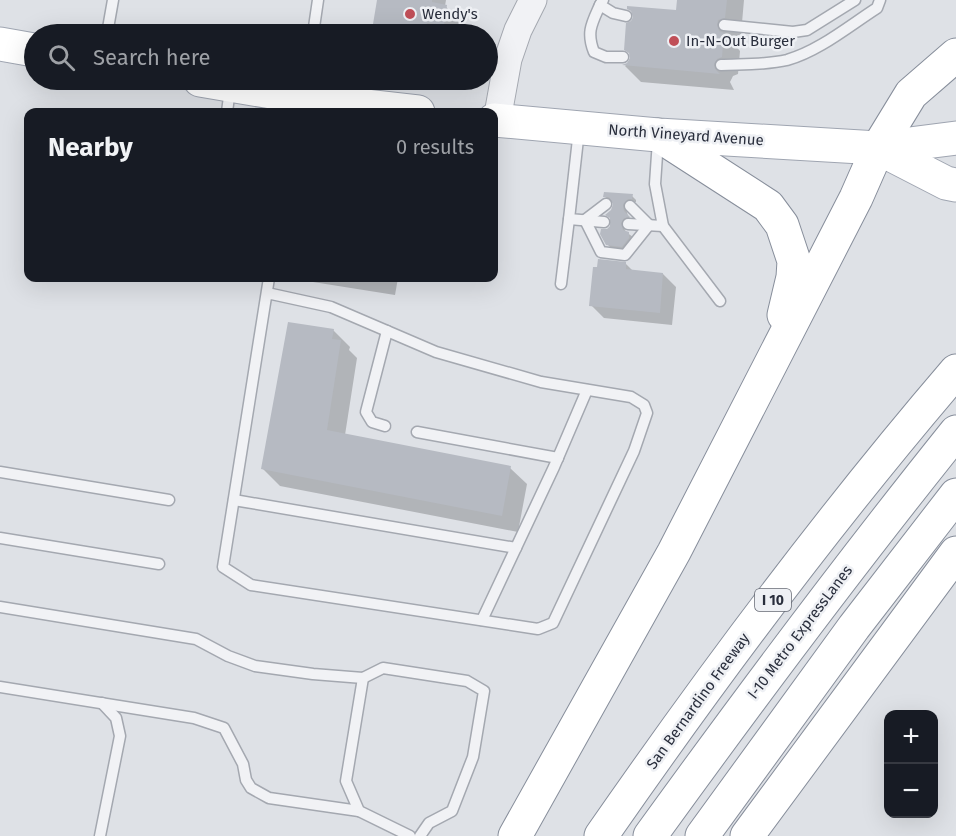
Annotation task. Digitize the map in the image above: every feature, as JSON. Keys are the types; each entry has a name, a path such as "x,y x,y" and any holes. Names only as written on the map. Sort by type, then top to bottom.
{"main road":[{"path":"0,44 24,48"},
{"path":"515,836 674,552 769,372 856,198 878,147 911,94 956,55"},
{"path":"219,92 302,97 387,108"},
{"name":"North Vineyard Avenue","path":"498,120 658,135 878,147 956,138"},
{"path":"658,135 768,206 782,225 794,261 793,277 769,372"},
{"name":"North Vineyard Avenue","path":"878,147 945,183 956,185"},
{"name":"San Bernardino Freeway","path":"601,836 703,691 834,520 956,372"},
{"name":"I-10 Metro ExpressLanes","path":"650,836 869,540 956,432"},
{"path":"702,836 854,627 956,495"},
{"path":"747,836 956,553"}],"street":[{"path":"498,108 508,59 518,30 533,0"}],"lane":[{"path":"109,24 113,0"},
{"path":"314,24 318,0"},
{"path":"724,25 793,32 807,30 855,0"},
{"path":"721,65 787,60 803,53 877,8 880,0"},
{"path":"623,57 606,57 594,52 588,40 590,27 602,2 613,13 626,16"},
{"path":"561,284 579,126"},
{"path":"658,135 656,184 663,226 720,301"},
{"path":"585,220 606,204"},
{"path":"630,206 649,225"},
{"path":"569,219 604,222"},
{"path":"585,220 601,252 625,255 649,225"},
{"path":"628,224 663,226"},
{"path":"267,293 331,307 436,352 541,382 631,397 644,405 647,413 634,451 553,623 538,629 251,585 223,567 268,282"},
{"path":"385,426 372,422 366,412 387,331"},
{"path":"482,620 558,458 587,390"},
{"path":"417,432 558,458"},
{"path":"0,472 169,500"},
{"path":"234,500 516,548"},
{"path":"0,538 159,564"},
{"path":"0,607 196,639 228,656 255,666 363,678 383,668 467,681 484,691 473,757 452,811 429,823 420,836"},
{"path":"359,811 346,781 363,678"},
{"path":"0,687 194,718 224,728 243,764 246,780 251,788 269,798 359,811 410,836"},
{"path":"100,836 120,736 116,718 102,703"}],"building":[{"name":"Wendy's","path":"377,0 432,0 432,2 447,5 444,24 373,24"},
{"name":"In-N-Out Burger","path":"677,0 727,0 725,18 718,20 717,25 719,31 724,33 722,57 717,59 714,65 720,74 622,65 630,58 629,53 624,50 626,23 633,17 627,6 676,10"},
{"path":"604,192 633,194 632,199 628,199 623,205 624,211 630,217 624,218 621,223 623,230 629,232 629,238 622,247 606,245 600,234 601,229 607,229 610,226 610,218 605,215 611,210 613,204 609,197 603,197"},
{"path":"598,259 626,262 626,269 663,273 660,313 589,306 593,267 597,267"},
{"path":"288,322 334,329 332,339 341,340 327,430 511,466 502,516 261,469"}],"place":[{"name":"Wendy's","path":"410,14"},
{"name":"In-N-Out Burger","path":"674,41"}]}
